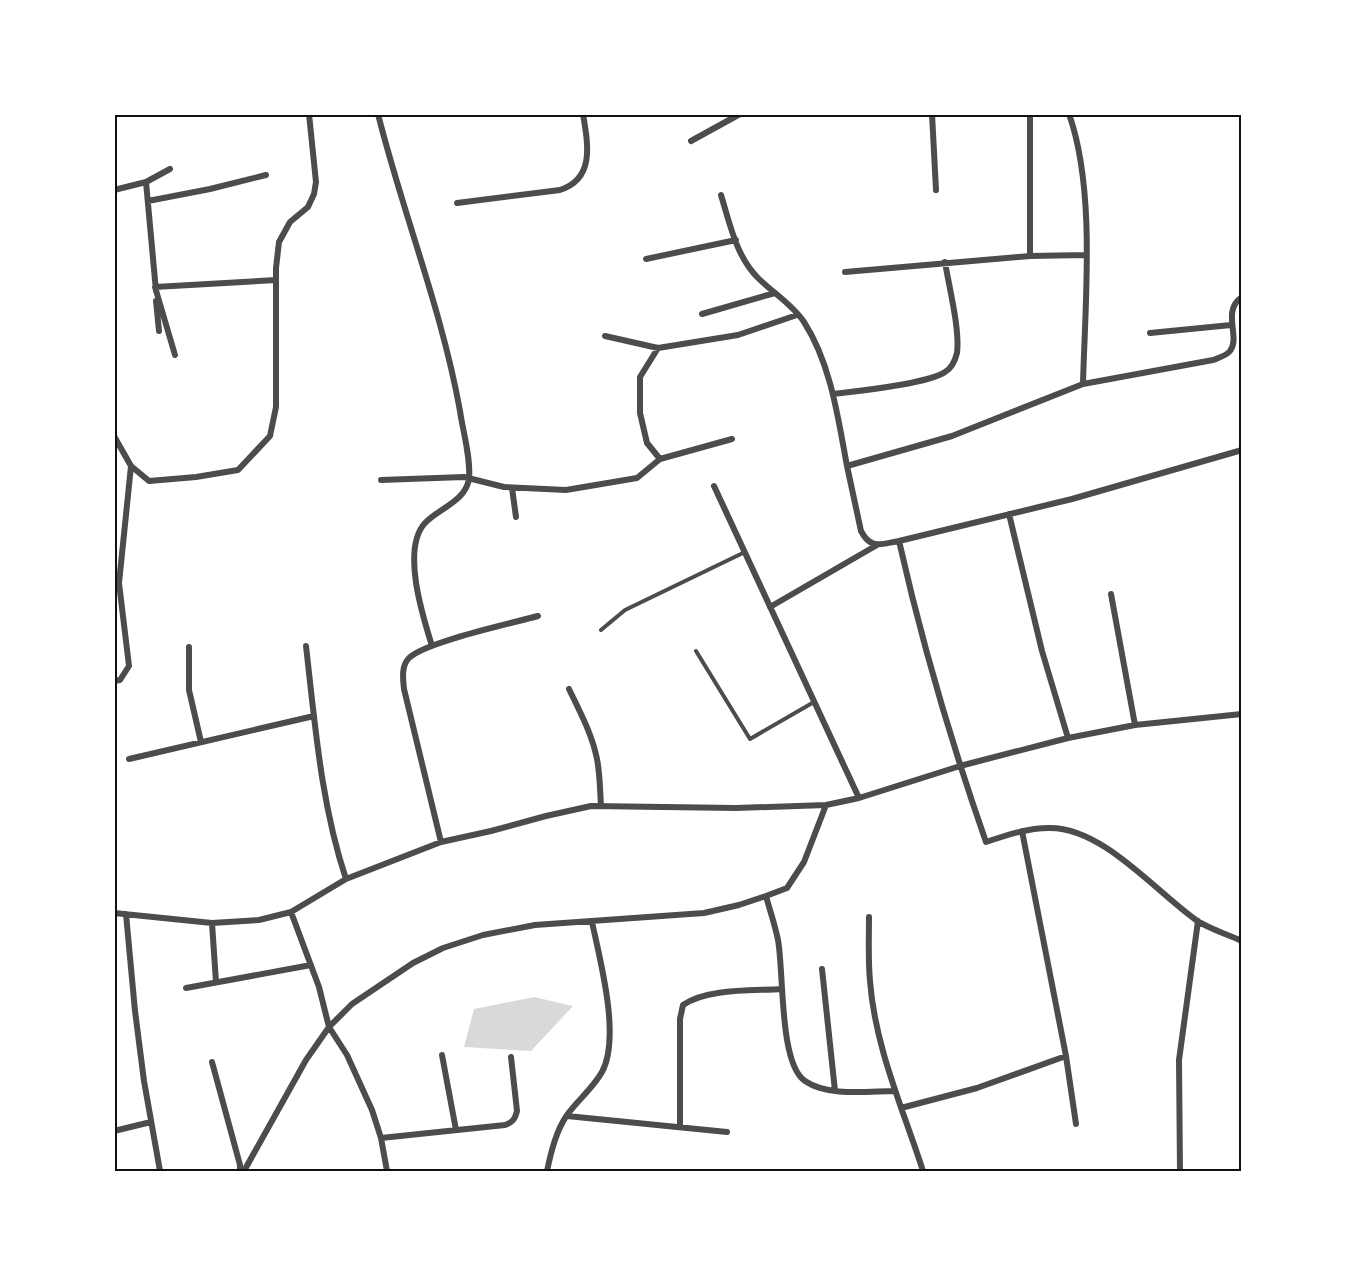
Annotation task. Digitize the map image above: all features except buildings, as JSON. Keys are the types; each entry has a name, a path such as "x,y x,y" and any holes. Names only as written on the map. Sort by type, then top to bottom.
{"street":[{"path":"114,436 130,466 149,481 238,470 270,436 276,407 277,256 283,232 290,222 308,207 314,194 309,114"},
{"path":"378,114 396,185 448,347 467,452 469,478 462,494 425,523 419,532 416,545 417,587 432,646"},
{"path":"457,203 560,190 571,186 584,172 587,158 583,114"},
{"path":"691,141 740,114"},
{"path":"932,114 936,190"},
{"path":"1030,114 1030,256"},
{"path":"1069,114 1080,161 1084,195 1086,255 1083,384"},
{"path":"114,190 146,182 170,170"},
{"path":"148,201 266,175"},
{"path":"146,182 159,331"},
{"path":"721,195 746,264 804,323 820,356 833,394 861,531 865,540 877,545"},
{"path":"646,259 736,240"},
{"path":"845,272 1030,256 1086,255"},
{"path":"833,394 929,379 944,373 952,366 957,354 957,334 945,262"},
{"path":"155,287 276,280"},
{"path":"155,287 175,355"},
{"path":"702,314 775,293"},
{"path":"847,466 952,436 1083,384 1213,360 1223,356 1230,351 1233,343 1231,325 1234,304 1242,297"},
{"path":"605,336 658,348 738,335 797,315"},
{"path":"1150,333 1231,325"},
{"path":"658,348 640,377 640,413 647,443 660,459"},
{"path":"381,480 469,478 512,488 566,490 637,478 660,459 732,439"},
{"path":"770,607 877,545 1083,496 1242,450"},
{"path":"114,681 120,680 129,666 116,585 130,466"},
{"path":"714,486 859,798"},
{"path":"512,488 516,517"},
{"path":"1009,514 1042,651 1068,738"},
{"path":"899,540 917,624 960,766 986,842 1022,831 1051,828 1078,833 1106,847 1198,921 1242,941"},
{"path":"1111,594 1136,725"},
{"path":"441,842 404,689 405,665 410,657 432,646 538,616"},
{"path":"306,646 333,841 346,879"},
{"path":"189,647 189,690 201,742"},
{"path":"569,689 594,747 601,806"},
{"path":"114,913 212,922 259,920 291,912 346,879 441,842 591,806 736,808 826,805 859,798 960,766 1068,738 1136,725 1242,714"},
{"path":"129,759 314,716"},
{"path":"242,1171 306,1060 329,1027 352,1004 412,963 443,948 483,935 535,925 704,913 739,905 787,888 804,862 826,805"},
{"path":"1022,831 1066,1056 1076,1124"},
{"path":"766,896 778,941 786,1034 791,1060 796,1071 804,1081 818,1088 835,1091 896,1091"},
{"path":"291,912 311,965 329,1027 347,1055 364,1090 381,1138 387,1171"},
{"path":"126,914 135,1011 160,1171"},
{"path":"869,917 870,983 876,1019 901,1108 923,1171"},
{"path":"1180,1171 1179,1060 1198,921"},
{"path":"212,922 216,982"},
{"path":"547,1171 554,1143 567,1116 603,1070 608,1049 606,993 592,922"},
{"path":"186,988 311,965"},
{"path":"822,969 835,1091"},
{"path":"680,1127 680,1019 683,1005 692,998 707,994 782,988"},
{"path":"442,1055 456,1130"},
{"path":"901,1108 977,1088 1066,1056"},
{"path":"381,1138 505,1125 516,1119 511,1057"},
{"path":"212,1062 242,1171"},
{"path":"567,1116 727,1132"},
{"path":"114,1131 151,1122"}],"lane":[{"path":"601,630 625,610 745,552"},
{"path":"696,651 750,739 814,702"}],"shaded area":[{"path":"534,997 573,1006 531,1051 464,1047 474,1009"}]}
